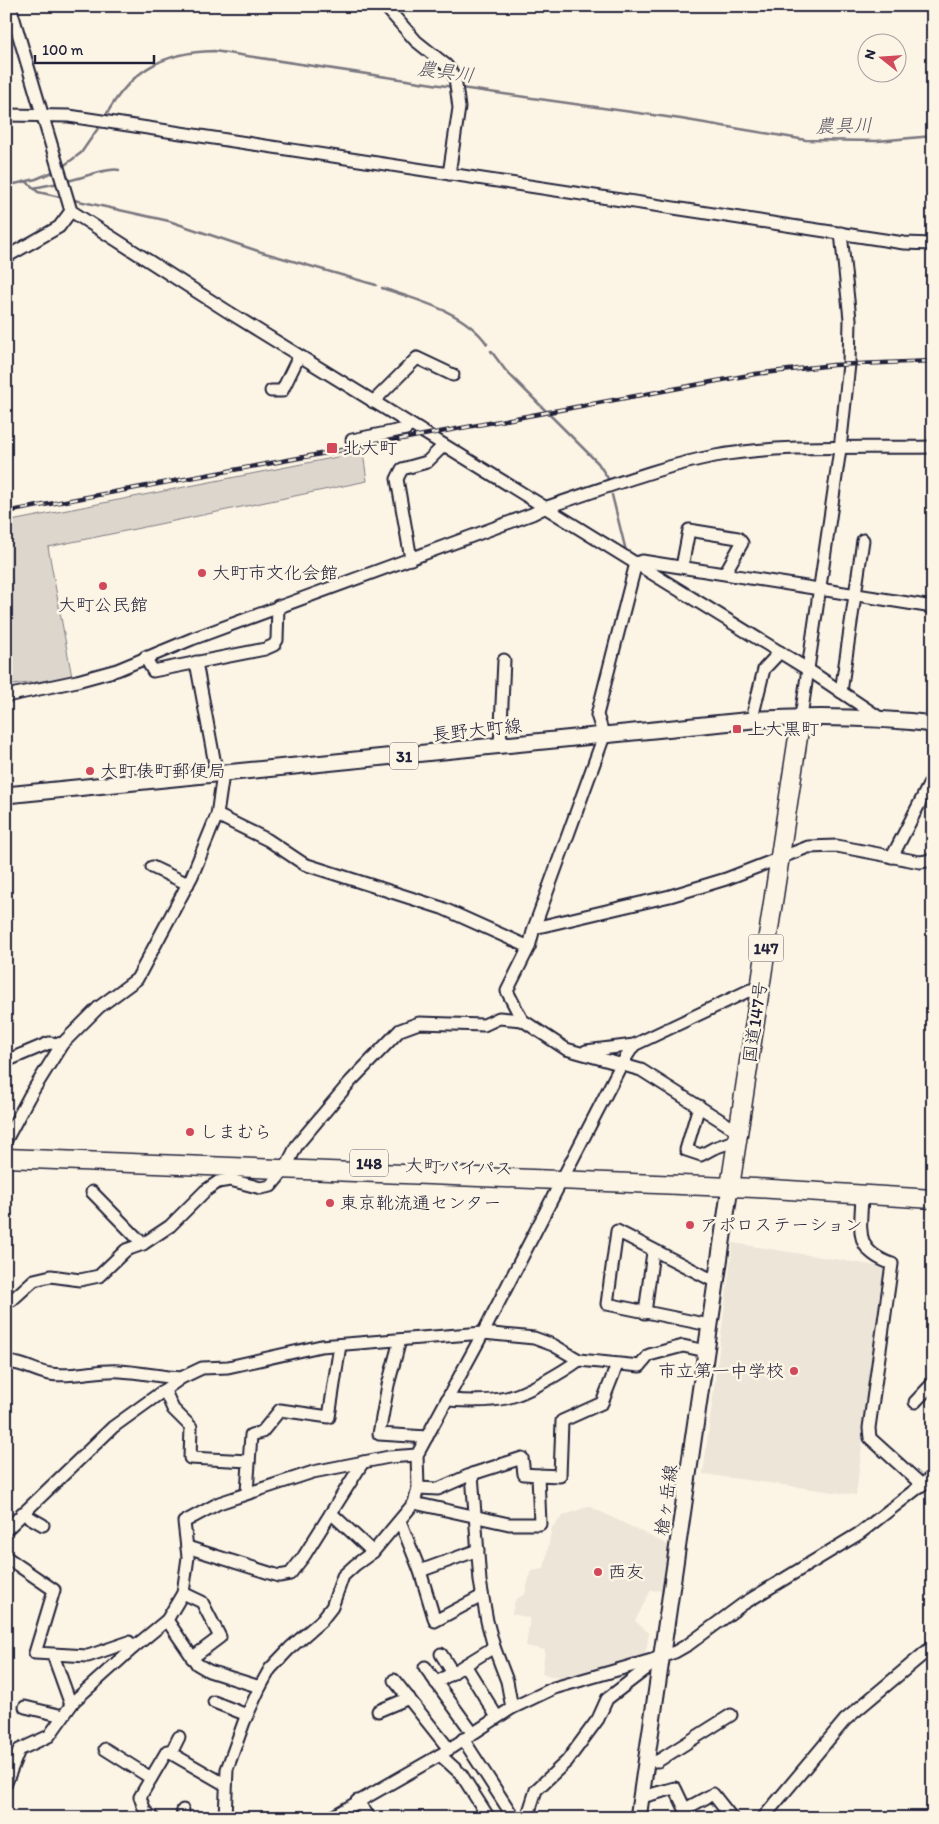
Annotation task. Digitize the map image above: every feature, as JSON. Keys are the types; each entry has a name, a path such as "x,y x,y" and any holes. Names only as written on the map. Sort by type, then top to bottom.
{"highway":[{"name":"国道147号","path":"731,1183 778,859 801,717"},
{"name":"大町バイパス","path":"6,1148 287,1165"},
{"name":"大町バイパス","path":"6,1158 287,1165 731,1183"},
{"path":"731,1183 933,1190"},
{"path":"731,1183 862,1195 933,1199"}],"main road":[{"name":"長野大町線","path":"6,795 801,717 880,718 933,724"},
{"name":"槍ヶ岳線","path":"638,1818 731,1183"}],"street":[{"path":"10,6 55,164 71,211 443,446 808,669 880,718"},
{"path":"385,6 416,41 446,65 455,77 458,100 449,174"},
{"path":"6,114 41,114 111,122 904,243 933,244"},
{"path":"6,257 59,226 71,211"},
{"path":"801,717 840,449 850,341 849,294 841,233"},
{"path":"271,391 282,391 299,356"},
{"path":"373,402 417,358 453,375"},
{"path":"352,440 406,429 411,425"},
{"path":"411,559 397,479 398,474 402,469 427,462 443,446"},
{"path":"6,696 102,676 145,657 278,606 411,559 544,508 679,464 715,456 773,450 933,447"},
{"path":"682,567 689,530 738,538 742,543 725,573"},
{"path":"841,692 864,540"},
{"path":"636,563 642,561 820,587 933,607"},
{"path":"522,1020 507,991 529,947 534,928 604,736 598,715 636,563"},
{"path":"145,657 153,670 274,645 278,606"},
{"path":"754,710 764,669 780,652"},
{"path":"500,747 504,660"},
{"path":"6,1140 29,1097 62,1044 99,1007 137,979 188,884 217,815 220,774 196,662"},
{"path":"892,858 933,777"},
{"path":"217,815 268,840 304,864 442,908 529,947"},
{"path":"534,928 670,896 726,879 808,847 820,845 838,846 892,858 920,862 933,860"},
{"path":"152,867 188,884"},
{"path":"582,1052 634,1045 750,990 760,988"},
{"path":"8,1303 34,1280 51,1276 80,1280 100,1276 126,1250 142,1244 170,1226 205,1191 218,1182 230,1180 266,1188 271,1186 287,1165 297,1145 350,1082 400,1030 419,1023 484,1024 499,1018 522,1020 566,1048 641,1070 699,1106 738,1136 701,1155 686,1150 699,1106"},
{"path":"6,1061 49,1043 62,1044"},
{"path":"225,1818 226,1769 260,1687 270,1669 290,1648 321,1621 332,1607 343,1576 372,1552 414,1503 418,1488 417,1455 483,1333 620,1065 634,1045"},
{"path":"92,1192 142,1244"},
{"path":"862,1195 861,1231 865,1248 877,1258 892,1264 869,1428 870,1438 922,1484"},
{"path":"709,1325 607,1304 617,1231 653,1252 716,1282"},
{"path":"644,1312 653,1252"},
{"path":"6,1530 113,1427 181,1378 202,1368 228,1368 321,1346 483,1333 534,1338 553,1345 579,1360 617,1365 640,1366 649,1355 683,1346 706,1351"},
{"path":"400,1340 379,1434 427,1437"},
{"path":"247,1492 251,1435 262,1432 280,1410 329,1417 340,1345"},
{"path":"447,1400 482,1402 508,1398 556,1377 579,1360"},
{"path":"6,1363 16,1362 25,1368 52,1375 120,1370 181,1378"},
{"path":"418,1488 438,1489 472,1474 522,1458 524,1474 560,1476 562,1421 602,1403 617,1365"},
{"path":"915,1402 933,1383"},
{"path":"165,1391 173,1409 191,1427 190,1458 249,1461"},
{"path":"6,1783 19,1750 49,1736 71,1705 133,1648 167,1620 183,1593 188,1557 184,1522 219,1503 247,1492 313,1472 389,1457 417,1455"},
{"path":"187,1547 279,1576 290,1574 363,1462"},
{"path":"472,1474 474,1517 482,1596 494,1647 507,1681 512,1708"},
{"path":"414,1503 509,1524 540,1524 538,1475"},
{"path":"330,1818 357,1800 445,1752 512,1708 562,1685 662,1656 689,1644 744,1604 860,1533 933,1476"},
{"path":"22,1513 43,1525"},
{"path":"331,1513 372,1552"},
{"path":"400,1521 420,1570 435,1621 482,1596"},
{"path":"420,1570 478,1550"},
{"path":"6,1557 54,1590 35,1653 88,1656 129,1642 133,1648"},
{"path":"183,1593 202,1602 220,1637 192,1658"},
{"path":"167,1620 192,1658 210,1671 260,1687"},
{"path":"763,1818 845,1720 933,1646"},
{"path":"436,1683 494,1647"},
{"path":"442,1654 453,1673"},
{"path":"53,1655 71,1705"},
{"path":"527,1818 536,1790 567,1761 598,1719 607,1699 651,1668 662,1656"},
{"path":"465,1665 497,1717"},
{"path":"425,1667 468,1736 514,1818"},
{"path":"394,1680 409,1698 489,1818"},
{"path":"378,1711 409,1698"},
{"path":"214,1702 247,1715"},
{"path":"25,1707 63,1716"},
{"path":"647,1761 658,1761 731,1715"},
{"path":"171,1753 180,1737"},
{"path":"105,1748 151,1778"},
{"path":"153,1818 145,1811 140,1797 167,1750 226,1785"},
{"path":"642,1797 675,1788 688,1813 713,1794 732,1818"},
{"path":"357,1800 370,1818"}],"shaded area":[{"path":"363,452 367,481 48,547 72,677 6,686 6,522"},
{"name":"市立第一中学校","path":"733,1243 884,1267 856,1495 703,1474"},
{"path":"589,1506 670,1546 663,1591 651,1590 635,1621 649,1633 645,1656 561,1678 542,1674 545,1650 526,1646 530,1618 512,1614 515,1600 525,1594 531,1571 544,1569 552,1527 563,1516"}],"waterway":[{"name":"農具川","path":"105,117 125,87 149,67 163,60 195,52 214,51 453,87"},
{"name":"農具川","path":"461,88 681,119 806,140 877,141 933,136"},
{"name":"農具川","path":"62,167 81,153 101,124"},
{"path":"67,181 101,172 119,170"},
{"name":"農具川","path":"6,186 36,179 55,171"},
{"path":"26,181 38,192 60,197"},
{"path":"33,188 59,183"},
{"path":"74,200 169,221 258,251 376,285"},
{"path":"382,288 440,308 454,315 478,333 487,344"},
{"path":"491,351 506,371 598,463 609,480"},
{"path":"612,495 626,551"}],"railway":[{"path":"6,512 755,374 833,365 933,361"}],"place":[{"name":"北大町","path":"332,448"},
{"name":"大町市文化会館","path":"202,573"},
{"name":"大町公民館","path":"103,586"},
{"name":"上大黒町","path":"737,729"},
{"name":"大町俵町郵便局","path":"90,771"},
{"name":"しまむら","path":"190,1132"},
{"name":"東京靴流通センター","path":"330,1203"},
{"name":"アポロステーション","path":"690,1225"},
{"name":"市立第一中学校","path":"794,1371"},
{"name":"西友","path":"598,1572"}]}
